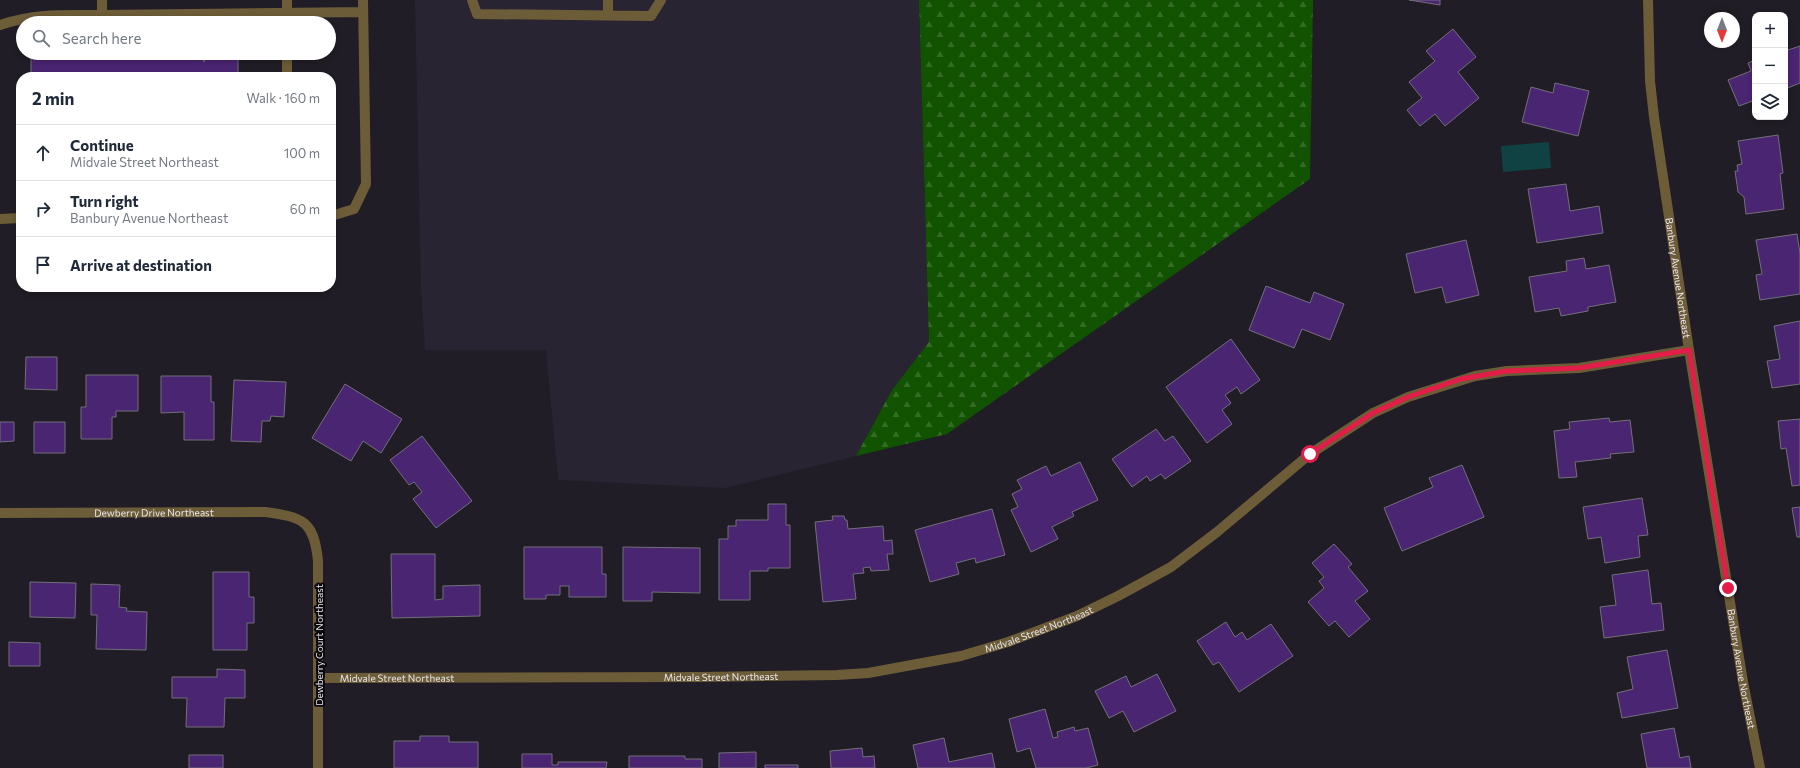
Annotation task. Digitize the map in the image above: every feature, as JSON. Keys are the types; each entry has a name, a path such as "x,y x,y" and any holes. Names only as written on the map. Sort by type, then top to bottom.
{"street":[{"path":"102,0 102,15"},
{"path":"286,0 287,16"},
{"path":"336,214 354,209 366,184 363,0"},
{"path":"472,0 477,14 651,16 661,0"},
{"path":"608,0 608,15"},
{"name":"Banbury Avenue Northeast","path":"1648,0 1650,81 1654,117 1689,350 1745,692 1760,768"},
{"path":"39,16 363,12"},
{"path":"0,25 16,19"},
{"path":"287,60 287,72"},
{"path":"0,218 16,218"},
{"name":"Midvale Street Northeast","path":"319,678 784,677 868,673 961,656 1008,642 1077,616 1118,596 1171,567 1217,532 1310,454 1373,413 1408,397 1475,376 1507,371 1579,368 1689,350"},
{"name":"Dewberry Drive Northeast","path":"0,513 264,512 293,516 306,524"},
{"name":"Dewberry Court Northeast","path":"306,524 316,544 318,561 318,768"}],"shaded area":[{"path":"415,0 919,0 929,342 892,390 856,456 725,488 558,480 546,350 425,350 421,289"},
{"path":"1549,142 1551,168 1503,172 1501,146"}],"green space":[{"path":"919,0 1313,0 1310,179 947,434 856,456 892,390 929,342"}],"building":[{"path":"1409,0 1440,0 1440,5"},
{"path":"1453,29 1476,57 1458,72 1479,98 1445,126 1435,114 1420,126 1407,110 1422,98 1409,82 1435,61 1426,51"},
{"path":"1800,46 1800,83 1788,88 1788,84 1788,50"},
{"path":"31,60 204,60 204,62 205,60 238,60 238,72 31,72"},
{"path":"1752,61 1752,101 1739,106 1728,80 1751,71 1748,63"},
{"path":"1555,83 1589,91 1578,136 1522,122 1531,87 1553,93"},
{"path":"1778,135 1783,173 1780,174 1784,209 1746,214 1744,197 1738,192 1735,171 1738,171 1737,165 1742,164 1738,141"},
{"path":"1566,184 1570,211 1599,206 1603,233 1537,243 1528,189"},
{"path":"1797,234 1800,253 1800,294 1760,300 1756,275 1762,274 1756,240"},
{"path":"1466,240 1479,295 1446,303 1442,287 1415,293 1406,254"},
{"path":"1584,258 1586,269 1609,265 1616,302 1588,307 1588,311 1561,316 1559,308 1535,312 1529,277 1567,271 1566,261"},
{"path":"1266,286 1310,303 1314,292 1344,304 1330,340 1302,329 1294,348 1249,330"},
{"path":"1800,321 1800,384 1772,388 1767,361 1780,359 1774,326"},
{"path":"1231,339 1260,380 1241,394 1237,387 1225,395 1231,403 1222,410 1232,424 1207,443 1166,387"},
{"path":"26,357 57,357 57,390 25,389"},
{"path":"86,375 138,375 138,411 116,411 116,417 112,417 112,439 81,439 81,407 86,407"},
{"path":"161,376 211,376 211,402 214,402 214,440 184,440 184,412 161,413"},
{"path":"234,380 286,382 284,417 271,416 270,421 262,421 261,442 231,441"},
{"path":"345,384 402,419 381,453 363,441 351,461 312,438"},
{"path":"1609,418 1610,422 1630,420 1634,452 1610,454 1611,458 1575,462 1577,477 1559,478 1554,431 1570,429 1569,422"},
{"path":"1800,419 1800,485 1792,486 1786,448 1781,449 1778,421"},
{"path":"0,422 14,422 14,441 0,442"},
{"path":"34,422 65,422 65,453 34,453"},
{"path":"1156,429 1165,441 1173,436 1191,461 1165,479 1161,474 1150,481 1147,476 1132,487 1112,459"},
{"path":"422,436 472,501 436,528 413,499 422,492 414,482 409,485 390,460"},
{"path":"1080,462 1098,500 1072,512 1074,516 1052,527 1058,539 1031,552 1011,510 1018,507 1012,494 1022,489 1017,480 1046,466 1051,476"},
{"path":"1462,465 1484,517 1402,551 1384,508 1433,487 1429,478"},
{"path":"1642,498 1648,535 1638,536 1640,557 1605,563 1601,537 1588,539 1583,507"},
{"path":"768,504 786,504 786,525 790,525 790,568 768,568 768,571 750,571 750,600 719,600 719,539 728,539 728,526 736,526 736,520 768,520"},
{"path":"1800,507 1800,537 1797,537 1792,508"},
{"path":"992,509 1005,555 976,563 975,558 956,563 959,574 930,582 915,530"},
{"path":"832,516 844,516 845,520 847,520 848,529 883,526 884,541 892,540 893,554 887,554 889,570 871,571 870,567 863,568 864,573 853,574 856,599 823,602 815,522 833,520"},
{"path":"1334,544 1352,564 1348,567 1368,591 1355,601 1370,619 1349,637 1335,621 1329,626 1308,602 1324,588 1319,581 1324,577 1312,563"},
{"path":"524,547 602,547 602,574 606,574 606,597 569,597 569,586 560,586 560,595 546,595 546,599 524,599"},
{"path":"623,547 700,548 700,593 652,592 652,601 623,601"},
{"path":"391,554 435,554 435,600 443,599 443,586 480,585 480,616 392,618"},
{"path":"1648,570 1652,604 1661,603 1664,630 1604,638 1600,607 1616,605 1612,575"},
{"path":"213,572 249,572 249,597 254,597 254,623 247,623 247,650 213,650"},
{"path":"30,582 76,583 75,618 30,617"},
{"path":"91,584 120,585 119,607 127,608 126,611 147,612 146,650 96,649 97,615 91,615"},
{"path":"1226,622 1235,637 1242,632 1247,640 1271,624 1293,656 1239,692 1219,662 1213,665 1197,641"},
{"path":"9,642 40,643 40,666 9,666"},
{"path":"1667,650 1678,708 1622,718 1617,693 1633,689 1627,657"},
{"path":"217,669 245,670 245,698 225,698 224,727 186,727 187,698 172,698 172,677 217,677"},
{"path":"1157,674 1176,711 1134,732 1123,711 1109,718 1095,691 1126,676 1131,687"},
{"path":"1045,709 1053,738 1058,737 1057,732 1074,727 1075,731 1088,728 1098,765 1086,768 1036,768 1030,748 1017,752 1009,719"},
{"path":"1674,728 1680,758 1689,756 1691,768 1647,768 1641,734"},
{"path":"420,736 449,736 449,742 478,742 478,768 394,768 394,741 420,741"},
{"path":"944,738 949,762 992,753 995,768 918,768 913,745"},
{"path":"862,748 863,757 874,756 875,768 831,768 830,751"},
{"path":"756,752 756,768 719,768 719,753"},
{"path":"522,754 552,754 552,765 558,765 558,762 607,762 606,768 522,768"},
{"path":"189,755 223,755 223,768 189,768"},
{"path":"629,756 685,756 685,759 702,759 702,768 629,768"},
{"path":"765,765 798,765 798,768 765,768"}],"route":[{"path":"1310,454 1373,413 1408,397 1461,379 1507,371 1579,368 1689,350 1728,588"}]}
